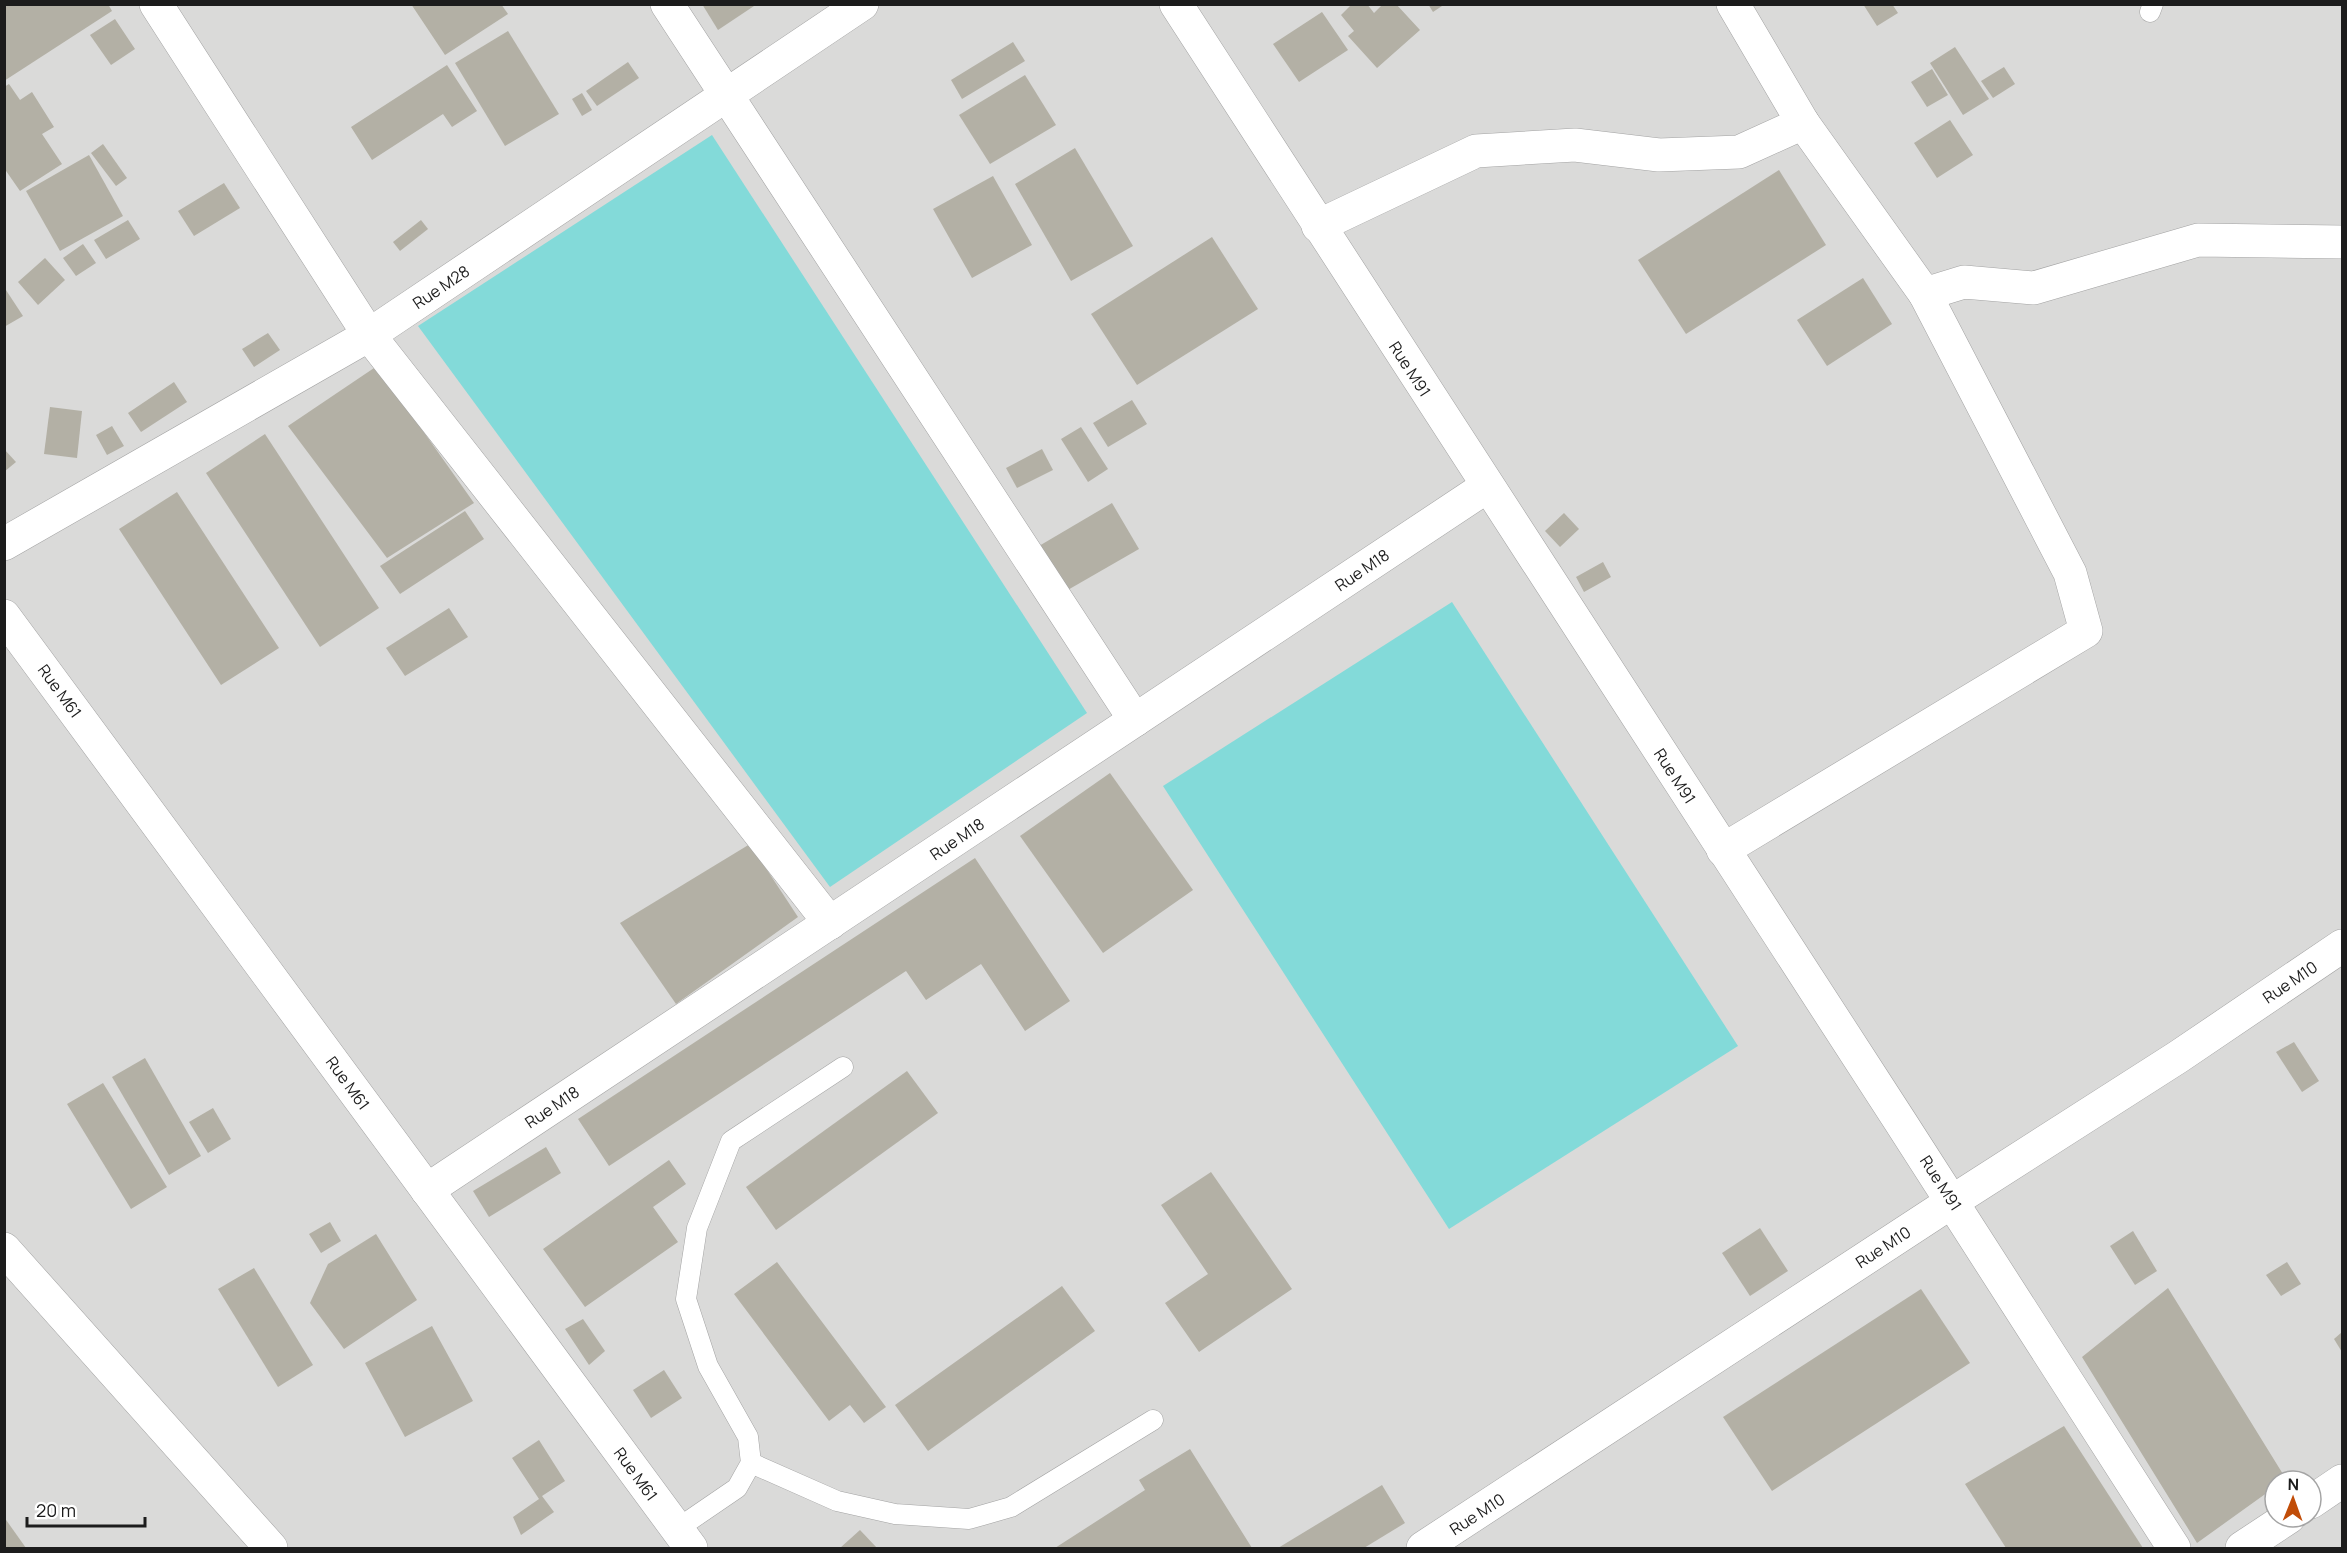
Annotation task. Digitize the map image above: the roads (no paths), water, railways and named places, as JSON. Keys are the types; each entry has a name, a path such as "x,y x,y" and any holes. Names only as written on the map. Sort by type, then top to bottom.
{"street":[{"path":"156,4 369,335 830,923"},
{"path":"667,4 1135,720"},
{"name":"Rue M28","path":"4,544 369,335 862,4"},
{"name":"Rue M91","path":"1176,4 1486,487 1953,1201 2174,1548"},
{"path":"1723,850 2086,631 2070,573 1925,294 1803,123 1733,4"},
{"path":"1318,226 1476,151 1575,145 1659,154 1739,152 1803,123"},
{"path":"1925,294 1964,282 2034,288 2199,240 2343,242"},
{"name":"Rue M18","path":"427,1190 1486,487"},
{"name":"Rue M61","path":"4,616 684,1539"},
{"name":"Rue M10","path":"1424,1548 1953,1201 2178,1057 2343,946"},
{"path":"4,1249 271,1548"},
{"path":"2323,1494 2343,1481"},
{"path":"2242,1548 2271,1529"}],"lane":[{"path":"684,1539 737,1488 751,1463 748,1437 708,1366 686,1299 698,1228 730,1141 843,1067"},
{"path":"751,1463 837,1501 895,1514 969,1519 1011,1507 1154,1420"}]}
